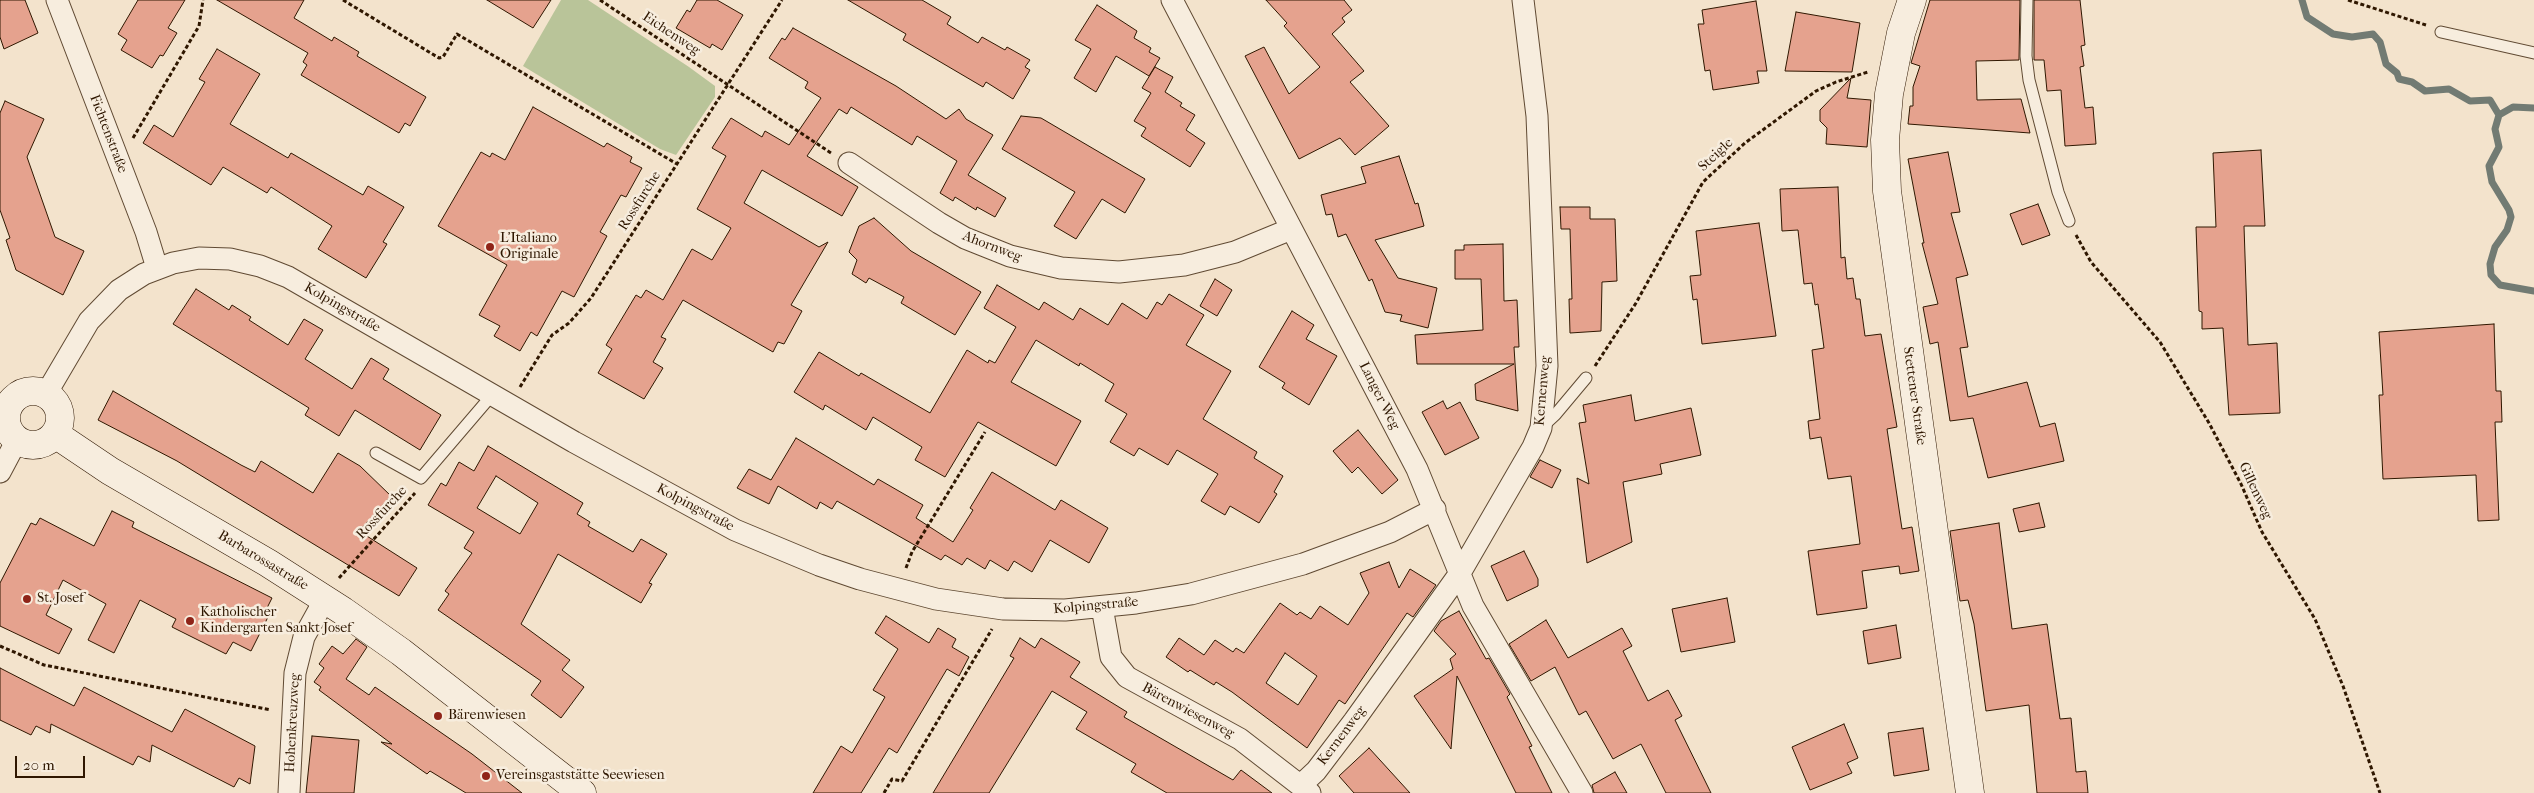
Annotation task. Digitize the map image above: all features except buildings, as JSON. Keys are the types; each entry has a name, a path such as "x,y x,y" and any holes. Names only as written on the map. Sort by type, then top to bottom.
{"street":[{"name":"Fichtenstraße","path":"57,0 157,268"},
{"name":"Langer Weg","path":"1172,0 1417,469 1478,615 1582,793"},
{"name":"Kernenweg","path":"1300,790 1354,721 1460,573 1533,446 1541,428 1547,366 1538,116 1523,0"},
{"name":"Stettener Straße","path":"1912,0 1901,33 1892,74 1885,140 1890,225 1970,793"},
{"name":"Ahornweg","path":"849,163 938,223 965,238 1025,261 1061,268 1119,272 1184,265 1235,252 1291,229"},
{"name":"Kolpingstraße","path":"46,394 81,332 97,311 119,290 157,268 185,260 214,258 245,262 275,271 702,514 735,530 819,565 899,590 944,600 1003,609 1065,610 1102,607 1191,594 1270,575 1390,532 1435,510"},
{"path":"7,391 46,394 60,410 60,423 55,434 47,442 30,446 17,440 8,431 5,418 7,391"},
{"name":"Barbarossastraße","path":"55,434 110,471 260,558 324,599 401,652 582,793"},
{"path":"0,472 17,440"},
{"name":"Hohenkreuzweg","path":"289,793 291,712 294,678 300,647 308,626 324,599"},
{"name":"Bärenwiesenweg","path":"1102,607 1109,653 1115,665 1127,677 1221,727 1259,752 1300,790"}],"lane":[{"path":"2026,0 2026,56 2029,80 2058,192 2069,221"},
{"path":"2441,32 2534,53"},
{"path":"1541,428 1555,416 1586,378"},
{"path":"376,453 421,478 501,400"}],"path":[{"path":"116,154 133,138 199,26 203,0"},
{"path":"343,0 439,58 443,57 457,34 677,164"},
{"name":"Eichenweg","path":"600,0 729,86"},
{"name":"Rossfurche","path":"501,400 552,335 569,323 591,298 729,86 782,0"},
{"path":"2348,0 2414,20 2441,32"},
{"name":"Steigle","path":"1586,378 1636,303 1703,182 1745,143 1825,86 1871,71 1892,74"},
{"path":"729,86 832,154 849,163"},
{"name":"Gillenweg","path":"2069,221 2091,262 2160,342 2209,423 2241,484 2262,532 2315,620 2343,686 2380,793"},
{"path":"899,590 912,552 984,432"},
{"name":"Rossfurche","path":"324,599 342,573 421,487"},
{"path":"884,793 892,779 902,781 983,644"},
{"path":"0,646 44,665 291,712"}],"green space":[{"path":"561,0 588,0 715,86 715,97 676,155 660,149 523,66"}],"waterway":[{"path":"2302,0 2307,17 2333,34 2352,37 2373,34 2380,42 2386,64 2397,73 2399,79 2412,82 2425,91 2449,89 2470,101 2490,100 2499,115"},
{"path":"2534,108 2513,107 2499,115 2495,129 2499,147 2489,166 2492,182 2509,210 2511,217 2507,230 2495,247 2490,264 2491,275 2500,285 2534,291"}],"place":[{"name":"L'Italiano Originale","path":"490,247"},
{"name":"St. Josef","path":"27,599"},
{"name":"Katholischer Kindergarten Sankt Josef","path":"190,621"},
{"name":"Bärenwiesen","path":"438,716"},
{"name":"Vereinsgaststätte Seewiesen","path":"486,776"}]}
